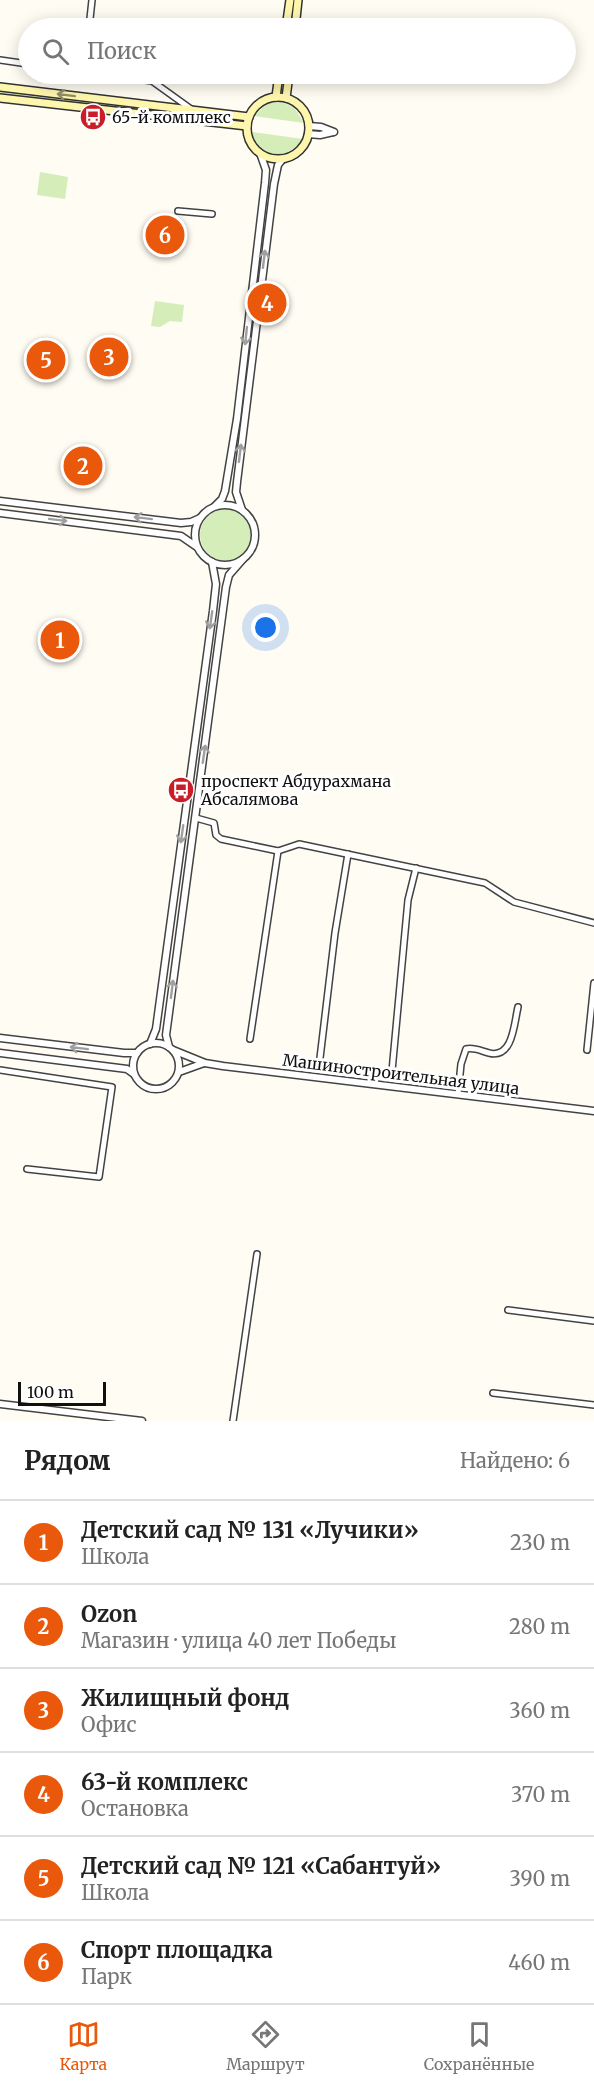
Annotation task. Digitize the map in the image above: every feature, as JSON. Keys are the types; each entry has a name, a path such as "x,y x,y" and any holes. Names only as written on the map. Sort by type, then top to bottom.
{"main road":[{"path":"287,18 290,0"},
{"path":"296,18 298,0"},
{"path":"276,97 278,84"},
{"path":"286,98 288,84"},
{"path":"0,87 249,117"},
{"path":"276,97 286,98 297,104 306,114 309,130 300,149 282,160 275,160 260,153 249,140 247,126 254,108 260,103 276,97"},
{"path":"0,98 247,126"}],"street":[{"path":"90,18 92,0"},
{"path":"0,60 18,63"},
{"path":"156,84 192,110"},
{"path":"0,501 181,523 200,518 222,499 235,431 265,183 266,170 260,153"},
{"path":"0,1053 123,1069 134,1074 144,1086 159,1089 171,1084 178,1072 178,1060 166,1035 226,587 229,575 250,553 255,543 254,524 243,510 236,492 274,184 278,165 282,160"},
{"path":"178,211 212,214"},
{"path":"214,506 232,505 243,510"},
{"path":"0,513 181,536 197,547 212,562 231,564 243,560"},
{"path":"197,547 195,532 200,518"},
{"path":"0,1038 124,1053 137,1053 150,1044 156,1029 213,611 216,584 212,562"},
{"path":"196,818 214,823 216,835 221,839 278,851 299,844 485,883 514,902 594,923"},
{"path":"250,1040 278,851"},
{"path":"320,1058 335,933 348,854"},
{"path":"392,1071 408,900 416,868"},
{"path":"587,1050 594,983"},
{"path":"458,1094 458,1080 466,1049 477,1049 491,1054 501,1053 507,1049 519,1007"},
{"path":"150,1044 163,1044 171,1049"},
{"name":"Машиностроительная улица","path":"171,1049 205,1063 594,1111"},
{"path":"134,1074 133,1066 137,1053"},
{"name":"Машиностроительная улица","path":"178,1072 205,1063"},
{"path":"0,1070 111,1087 99,1177 27,1169"},
{"path":"233,1421 256,1254"},
{"path":"508,1310 594,1321"},
{"path":"493,1393 594,1405"},
{"path":"0,1404 142,1421"}],"green space":[{"path":"0,91 242,121 242,123 0,93"},
{"path":"281,102 294,107 304,123 254,116 268,103"},
{"path":"252,132 303,139 290,151 274,155 260,149"},
{"path":"40,172 68,177 65,199 37,195"},
{"path":"155,301 184,305 182,322 170,321 160,327 151,326"},
{"path":"221,509 231,509 245,516 252,535 245,554 231,561 221,561 211,557 204,550 200,540 200,530 204,520 211,513"}],"place":[{"name":"65-й комплекс","path":"93,117"},
{"name":"Спорт площадка","path":"165,235"},
{"name":"63-й комплекс","path":"267,303"},
{"name":"Жилищный фонд","path":"109,357"},
{"name":"Детский сад № 121 «Сабантуй»","path":"46,360"},
{"name":"Ozon","path":"83,466"},
{"name":"Детский сад № 131 «Лучики»","path":"60,640"},
{"name":"проспект Абдурахмана Абсалямова","path":"181,790"}]}
